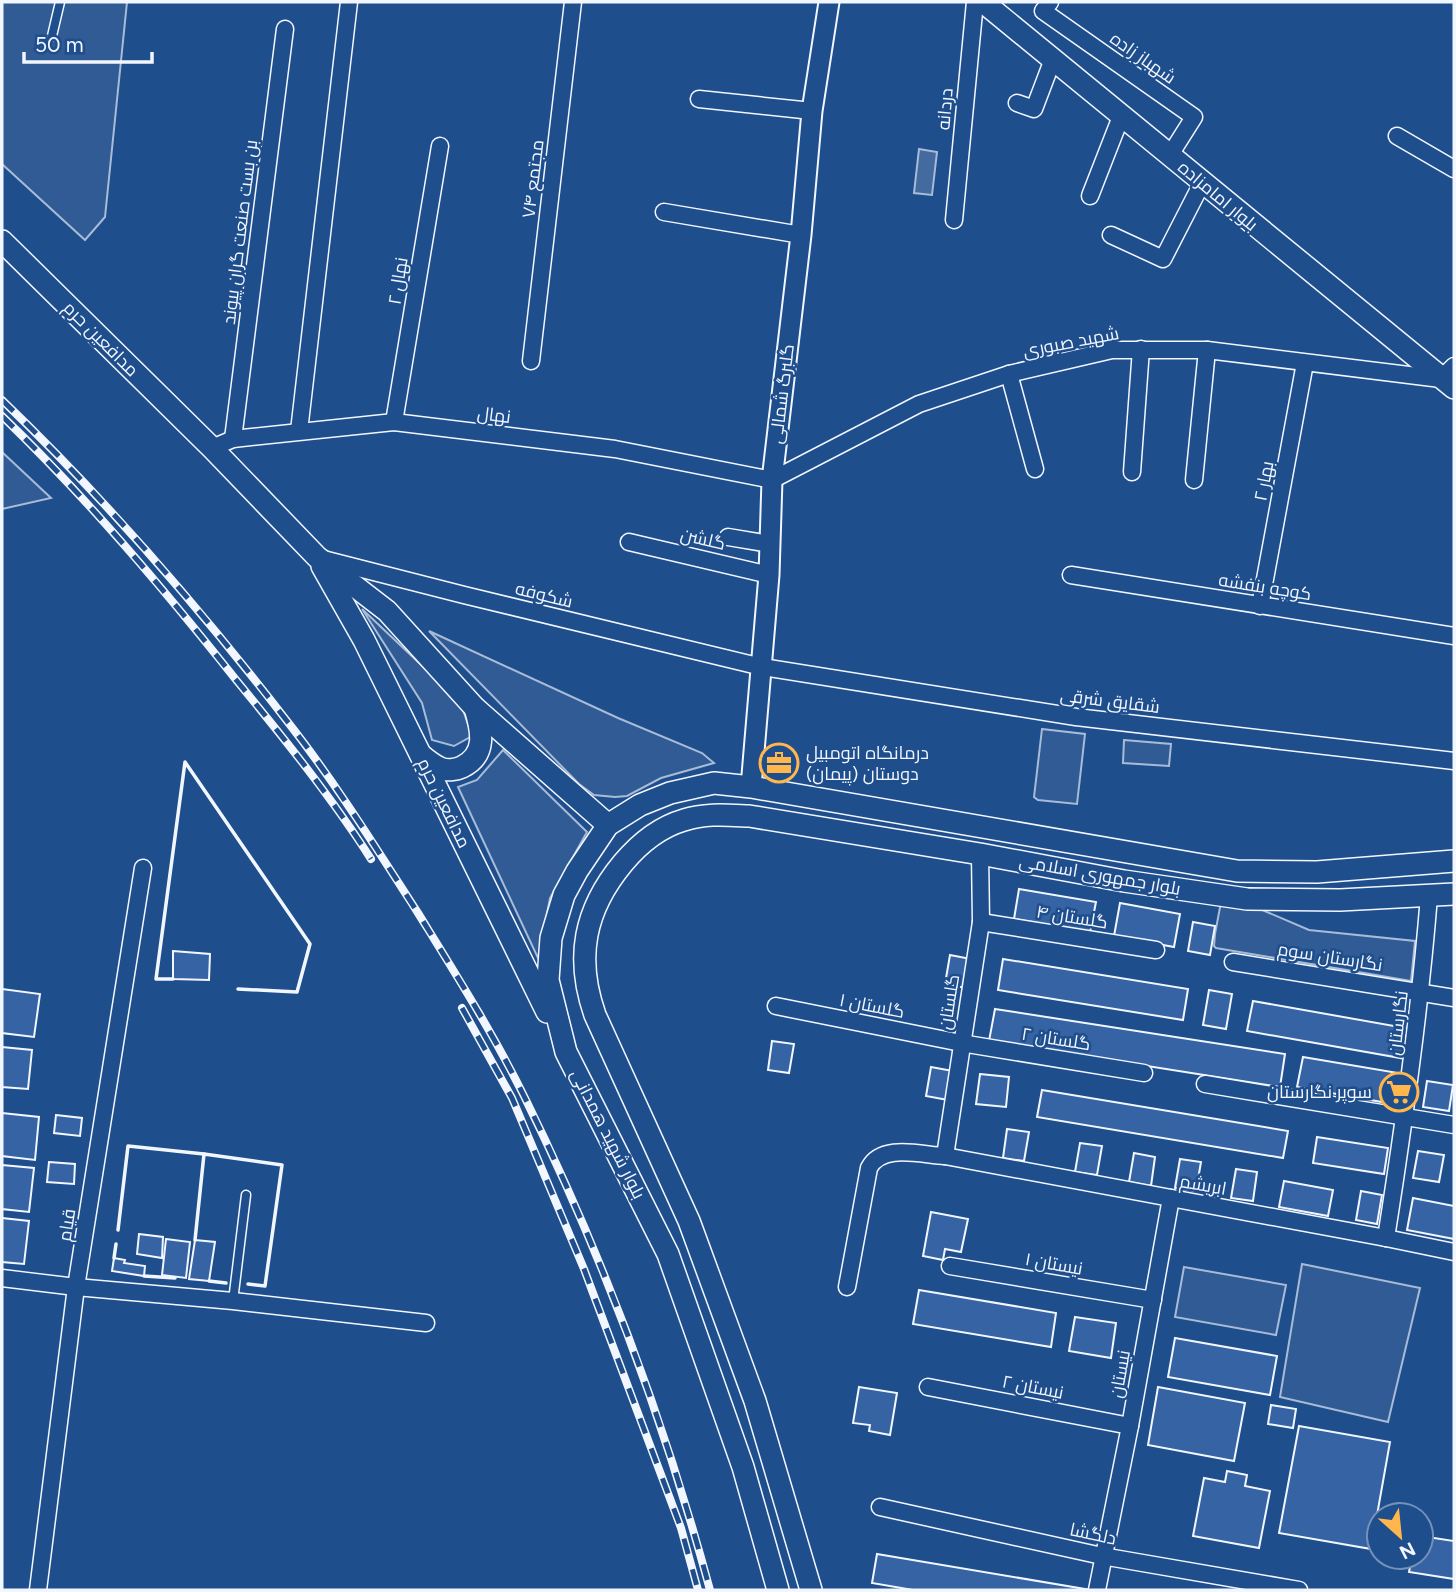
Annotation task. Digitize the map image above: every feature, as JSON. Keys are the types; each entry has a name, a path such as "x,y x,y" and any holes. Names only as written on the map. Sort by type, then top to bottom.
{"main road":[{"name":"بلوار امامزاده","path":"983,2 1122,114 1202,183 1450,378"},
{"name":"مدافعین حرم","path":"2,241 212,448 317,557 387,611 475,708 608,825"},
{"name":"مدافعین حرم","path":"317,557 364,640 566,1052"},
{"path":"421,755 442,770 458,769 472,761 481,745 482,731 475,708"},
{"name":"بلوار شهید همدانی","path":"751,788 714,783 670,793 640,805 608,825 564,895 551,938 548,979 566,1052 668,1254 743,1468 778,1590"},
{"path":"748,817 751,788"},
{"name":"بلوار جمهوری اسلامی","path":"751,788 1237,871 1317,872 1454,861"},
{"name":"بلوار شهید همدانی","path":"748,817 710,814 683,820 646,840 609,880 596,903 584,957 587,992 595,1015 690,1221 755,1401 811,1590"},
{"name":"بلوار جمهوری اسلامی","path":"748,817 980,854 1124,881 1247,899 1340,900 1454,894"},
{"path":"681,1291 711,1280"}],"street":[{"path":"299,431 349,2"},
{"name":"مجتمع ۷۴","path":"531,361 573,2"},
{"name":"گلبرگ شمالی","path":"751,788 769,575 772,480 801,235 812,111 829,2"},
{"name":"دردانه","path":"954,220 975,2"},
{"name":"شهباز زاده","path":"1050,2 1043,11 1194,117 1170,155"},
{"name":"بن بست صنعت گران پیوند","path":"233,439 285,29"},
{"path":"1017,103 1034,109 1053,60"},
{"path":"699,99 812,111"},
{"path":"1090,195 1122,114"},
{"path":"1397,136 1454,169"},
{"name":"نهال ۲","path":"394,422 440,146"},
{"path":"1111,235 1163,259 1202,183"},
{"path":"664,212 801,235"},
{"path":"1132,472 1141,349"},
{"name":"شهید صبوری","path":"772,480 919,404 1009,374 1112,350 1207,350 1450,378"},
{"path":"1194,480 1207,350"},
{"name":"بهار ۲","path":"1260,606 1306,363"},
{"path":"1009,374 1035,469"},
{"name":"نهال","path":"212,448 233,439 394,422 615,449 772,480"},
{"path":"728,537 770,544"},
{"name":"گلشن","path":"629,542 769,575"},
{"name":"شکوفه","path":"317,557 762,667"},
{"name":"کوچه بنفشه","path":"1071,575 1454,635"},
{"name":"شقایق شرقی","path":"762,667 1076,717 1454,761"},
{"name":"گلستان","path":"945,1156 981,922 980,854"},
{"name":"قیام","path":"38,1590 76,1287 143,868"},
{"name":"نگارستان","path":"1387,1238 1422,991 1429,896"},
{"name":"گلستان ۴","path":"981,922 1156,950"},
{"name":"نگارستان سوم","path":"1233,961 1454,998"},
{"name":"گلستان ۱","path":"776,1006 961,1043"},
{"name":"گلستان ۲","path":"961,1043 1144,1073"},
{"path":"1205,1084 1454,1125"},
{"name":"ابریشم","path":"847,1287 869,1168 874,1158 891,1153 945,1156 1454,1252"},
{"name":"نیستان","path":"1097,1590 1171,1198"},
{"name":"نیستان ۱","path":"950,1266 1153,1300"},
{"path":"2,1278 426,1323"},
{"name":"نیستان ۲","path":"928,1387 1130,1426"},
{"name":"دلگشا","path":"880,1507 1102,1556 1300,1590"}],"lane":[{"path":"52,36 60,2"},
{"path":"233,1301 246,1195"}],"shaded area":[{"path":"2,2 127,2 105,217 85,240 2,164"},
{"path":"919,149 937,152 932,195 914,193"},
{"path":"2,452 51,498 2,509"},
{"path":"362,609 435,678 463,710 472,736 454,746 432,740 422,703"},
{"path":"429,631 618,718 702,753 714,763 661,778 627,796 594,795 579,784"},
{"path":"1042,729 1085,734 1077,804 1038,800 1034,797"},
{"path":"1124,740 1171,744 1169,766 1123,763"},
{"path":"503,750 587,832 550,898 538,958 458,787 477,780"},
{"path":"1221,902 1260,909 1309,930 1415,941 1411,981 1216,948 1215,934"},
{"path":"1302,1264 1420,1288 1388,1422 1280,1397"},
{"path":"1184,1267 1286,1285 1276,1335 1175,1317"}],"building":[{"path":"1019,889 1096,902 1090,932 1014,919"},
{"path":"1120,903 1180,914 1174,947 1114,936"},
{"path":"1193,922 1215,926 1210,955 1188,951"},
{"path":"173,951 210,954 209,980 173,979"},
{"path":"950,955 971,959 966,988 945,984"},
{"path":"1003,959 1188,989 1183,1020 998,990"},
{"path":"2,989 40,994 34,1037 2,1033"},
{"path":"1209,990 1232,994 1226,1029 1203,1025"},
{"path":"1253,1001 1411,1029 1406,1059 1247,1031"},
{"path":"995,1009 1285,1054 1280,1087 989,1041"},
{"path":"772,1041 794,1044 789,1073 768,1070"},
{"path":"2,1047 32,1050 28,1089 2,1087"},
{"path":"1303,1057 1398,1073 1393,1104 1297,1087"},
{"path":"931,1067 953,1071 948,1100 926,1096"},
{"path":"980,1074 1009,1077 1006,1107 976,1104"},
{"path":"1427,1081 1453,1085 1449,1111 1423,1107"},
{"path":"1042,1090 1288,1131 1283,1158 1037,1117"},
{"path":"2,1113 39,1117 35,1160 2,1156"},
{"path":"56,1115 82,1118 80,1136 54,1133"},
{"path":"1007,1129 1029,1132 1024,1161 1003,1158"},
{"path":"1317,1137 1388,1148 1384,1174 1313,1163"},
{"path":"1080,1143 1102,1146 1097,1175 1075,1172"},
{"path":"1418,1151 1444,1155 1439,1182 1413,1178"},
{"path":"1134,1153 1155,1157 1151,1186 1129,1182"},
{"path":"1180,1159 1201,1162 1196,1191 1175,1188"},
{"path":"49,1162 75,1164 74,1184 47,1182"},
{"path":"2,1165 34,1168 29,1212 2,1209"},
{"path":"1236,1169 1257,1172 1253,1201 1231,1198"},
{"path":"1284,1181 1333,1190 1328,1216 1279,1207"},
{"path":"1361,1191 1382,1195 1377,1224 1356,1220"},
{"path":"1413,1198 1454,1206 1454,1239 1407,1230"},
{"path":"931,1212 968,1219 961,1252 945,1249 943,1260 923,1256"},
{"path":"2,1218 29,1221 24,1264 2,1262"},
{"path":"139,1234 163,1237 162,1258 137,1254"},
{"path":"166,1239 190,1242 186,1278 162,1275"},
{"path":"195,1240 215,1242 209,1281 189,1279"},
{"path":"114,1258 125,1260 124,1263 145,1266 144,1276 112,1271"},
{"path":"919,1290 1056,1313 1051,1347 913,1324"},
{"path":"1075,1317 1116,1323 1111,1358 1069,1351"},
{"path":"1175,1338 1277,1356 1270,1395 1168,1377"},
{"path":"859,1387 897,1393 890,1435 869,1431 870,1425 853,1423"},
{"path":"1158,1387 1245,1403 1234,1461 1148,1445"},
{"path":"1271,1405 1296,1409 1293,1428 1268,1424"},
{"path":"1299,1426 1390,1442 1380,1501 1365,1501 1365,1548 1279,1533"},
{"path":"1227,1471 1247,1475 1245,1486 1270,1491 1259,1548 1193,1536 1204,1478 1225,1482"},
{"path":"1435,1538 1454,1541 1454,1579 1409,1572 1435,1571"},
{"path":"877,1554 1091,1590 913,1590 872,1583"}],"railway":[{"path":"2,400 78,476 150,555 287,721 355,816 473,1003 524,1096 605,1277 652,1401 710,1590"},
{"path":"2,416 94,511 181,612 307,768 371,859"},
{"path":"462,1008 512,1098 584,1269 681,1528 698,1590"}],"wall":[{"path":"173,979 156,979 185,762 310,944 297,992 238,989"},
{"path":"118,1230 128,1146 204,1154"},
{"path":"195,1240 204,1154 282,1165 265,1286 248,1284"},
{"path":"114,1258 116,1244"},
{"path":"144,1276 175,1278"},
{"path":"209,1281 226,1283"}],"place":[{"name":"درمانگاه اتومبیل دوستان (پیمان)","path":"779,763"},
{"name":"سوپر نگارستان","path":"1399,1092"}]}
